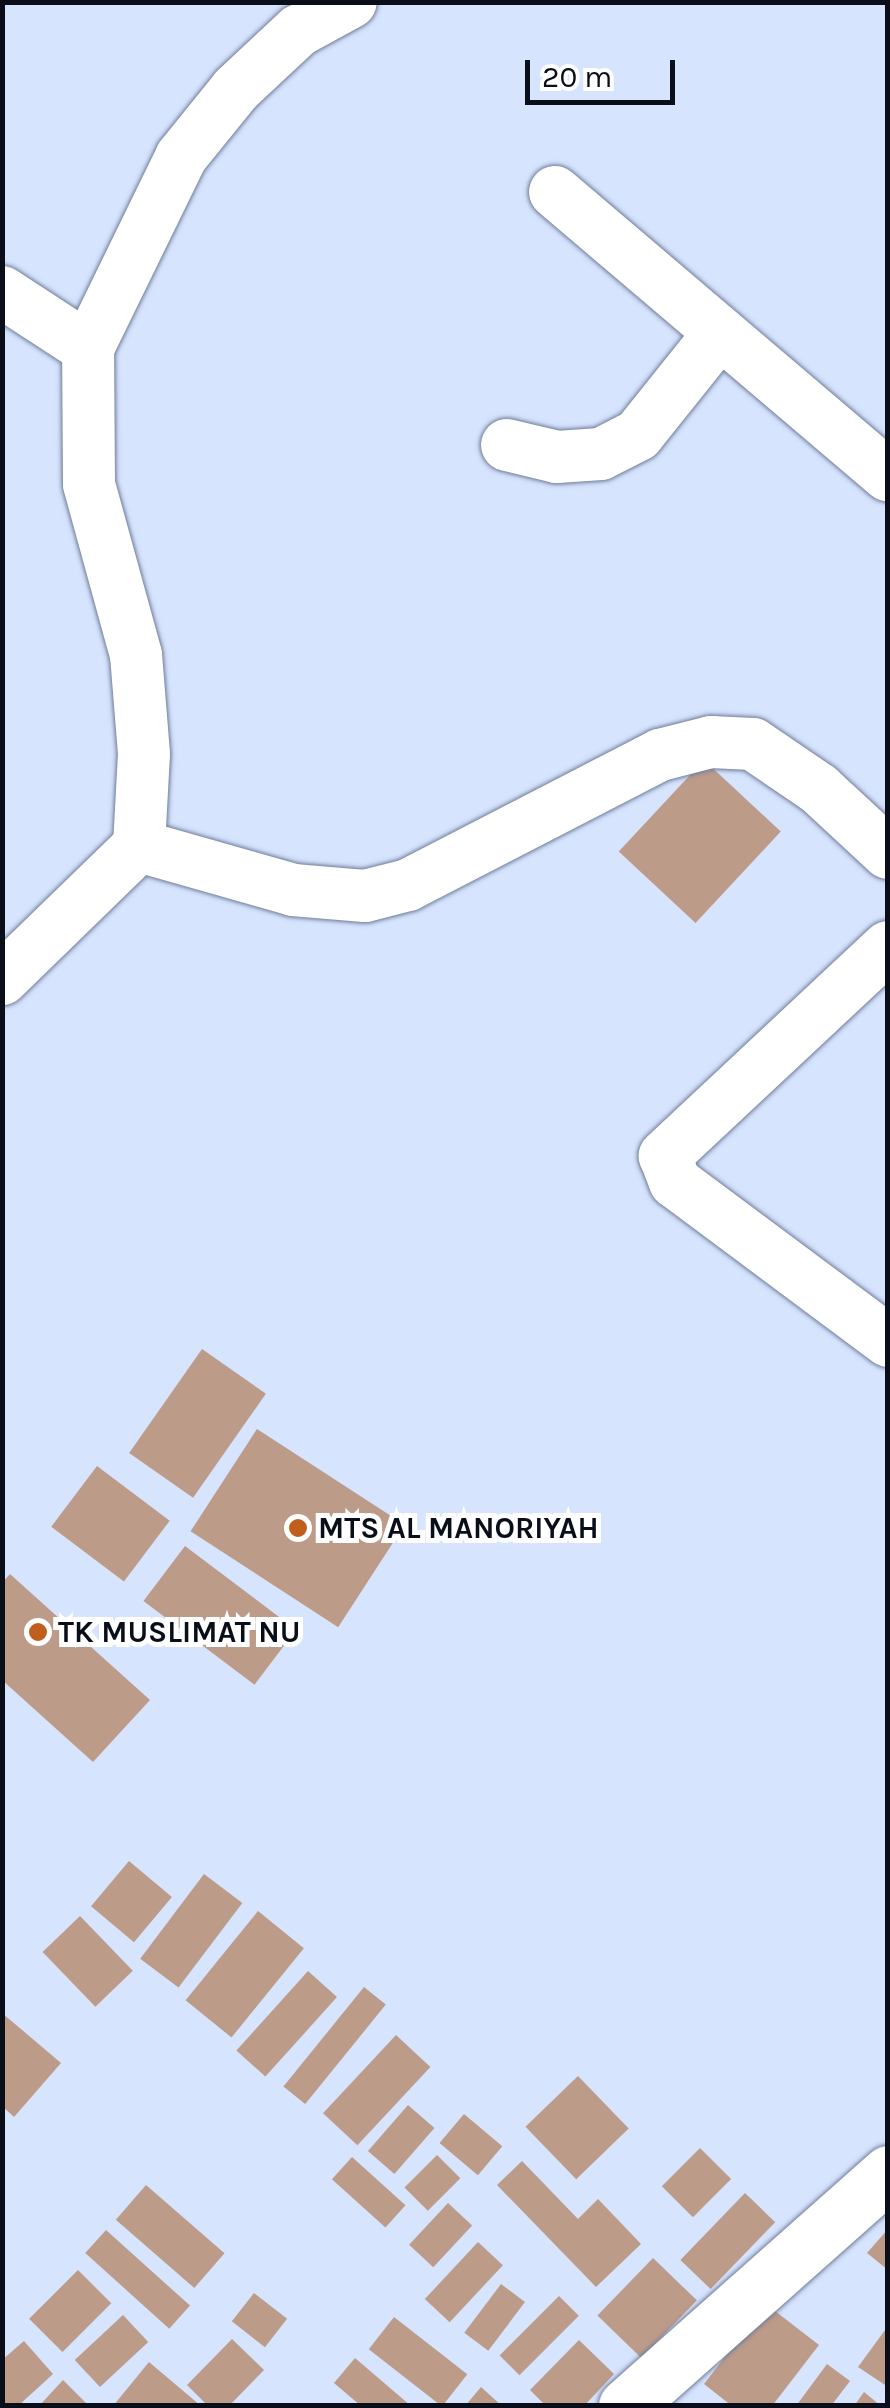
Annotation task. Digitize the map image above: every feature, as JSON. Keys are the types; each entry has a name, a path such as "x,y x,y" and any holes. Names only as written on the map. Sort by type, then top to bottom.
{"street":[{"path":"2,979 139,846 144,754 136,656 89,484 88,348 181,157 236,88 298,31 351,2"},
{"path":"555,192 888,475"},
{"path":"2,292 88,348"},
{"path":"507,445 557,457 601,454 638,435 719,334"},
{"path":"139,846 293,890 365,896 408,886 660,755 711,742 754,744 819,789 888,853"},
{"path":"888,947 666,1156 675,1182 888,1341"},
{"path":"626,2406 888,2173"}],"building":[{"path":"704,760 781,832 696,923 619,851"},
{"path":"202,1349 266,1394 193,1498 129,1453"},
{"name":"MTS AL MANORIYAH","path":"257,1429 405,1525 338,1627 191,1531"},
{"path":"97,1466 170,1521 124,1581 51,1527"},
{"name":"MTS AL MANORIYAH","path":"185,1546 296,1630 254,1685 143,1601"},
{"name":"TK MUSLIMAT NU","path":"10,1574 150,1700 93,1762 2,1680 2,1583"},
{"path":"129,1861 172,1897 134,1942 91,1906"},
{"path":"204,1874 242,1903 179,1988 140,1959"},
{"path":"258,1911 304,1948 231,2038 186,2000"},
{"path":"80,1916 133,1971 95,2007 43,1952"},
{"path":"308,1971 337,1997 265,2077 236,2051"},
{"path":"364,1987 386,2005 305,2104 283,2086"},
{"path":"2,2013 61,2063 14,2117 2,2106"},
{"path":"396,2035 430,2067 357,2145 323,2113"},
{"path":"578,2076 629,2129 576,2179 525,2127"},
{"path":"408,2105 434,2128 394,2174 368,2151"},
{"path":"464,2114 502,2146 478,2175 440,2143"},
{"path":"700,2148 731,2179 693,2217 662,2186"},
{"path":"437,2155 460,2178 428,2211 404,2188"},
{"path":"352,2157 406,2205 385,2227 332,2179"},
{"path":"522,2161 578,2219 598,2199 641,2244 596,2287 497,2185"},
{"path":"146,2185 224,2253 194,2288 116,2220"},
{"path":"745,2193 775,2222 711,2289 680,2260"},
{"path":"448,2203 472,2226 433,2267 409,2245"},
{"path":"888,2229 888,2270 867,2253"},
{"path":"106,2230 190,2306 169,2329 85,2253"},
{"path":"478,2242 503,2265 450,2322 425,2299"},
{"path":"653,2258 697,2300 641,2358 597,2316"},
{"path":"78,2270 111,2303 62,2352 29,2319"},
{"path":"501,2284 525,2302 488,2351 464,2333"},
{"path":"254,2293 287,2319 265,2347 232,2321"},
{"path":"559,2296 579,2316 519,2375 500,2355"},
{"path":"766,2304 819,2345 772,2406 732,2406 704,2384"},
{"path":"123,2315 148,2342 100,2387 75,2360"},
{"path":"394,2317 467,2374 441,2406 369,2349"},
{"path":"888,2326 888,2387 858,2367"},
{"path":"232,2339 264,2370 229,2406 208,2406 187,2385"},
{"path":"579,2340 614,2374 584,2406 546,2406 530,2390"},
{"path":"24,2341 53,2374 18,2406 2,2406 2,2360"},
{"path":"355,2358 411,2406 361,2406 334,2383"},
{"path":"149,2362 201,2406 113,2406"},
{"path":"827,2364 850,2381 831,2406 796,2406"},
{"path":"63,2380 89,2406 39,2406"},
{"path":"481,2387 502,2406 465,2406"},
{"path":"864,2392 881,2406 854,2406"}],"place":[{"name":"MTS AL MANORIYAH","path":"298,1528"},
{"name":"TK MUSLIMAT NU","path":"38,1632"}]}
